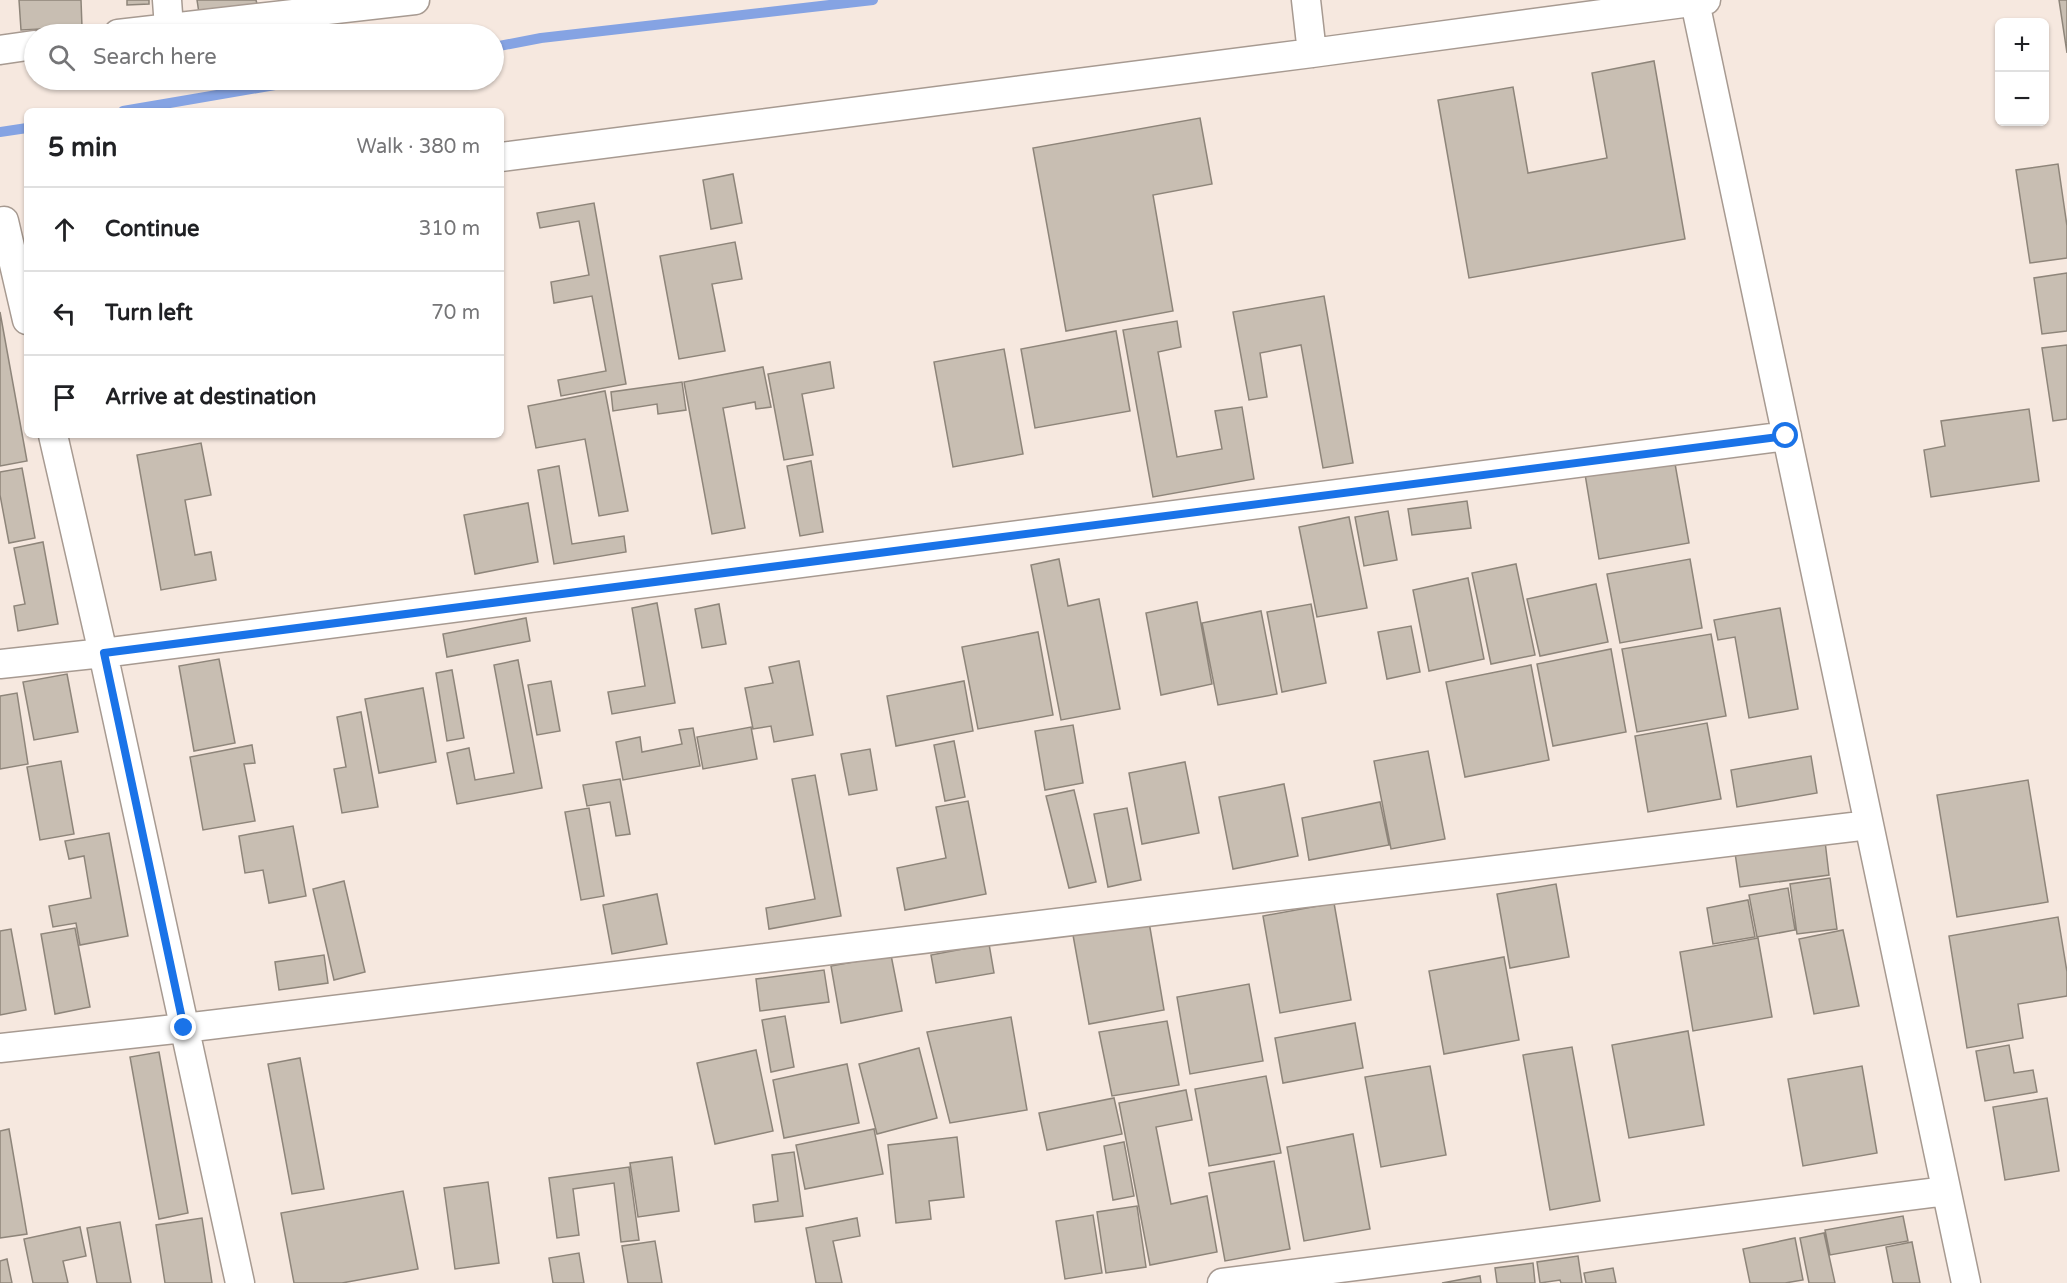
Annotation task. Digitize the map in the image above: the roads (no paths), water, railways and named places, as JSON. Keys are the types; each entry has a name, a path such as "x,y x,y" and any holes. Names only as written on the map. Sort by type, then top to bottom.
{"street":[{"path":"167,0 169,24"},
{"path":"204,24 415,0"},
{"path":"1306,0 1311,53"},
{"path":"504,157 1701,1 1786,436 1966,1283"},
{"path":"0,50 24,46"},
{"path":"10,220 24,302"},
{"path":"0,664 104,653 1786,436"},
{"path":"54,438 104,653 240,1283"},
{"path":"0,1048 184,1028 1869,825"},
{"path":"1222,1283 1946,1191"}],"waterway":[{"path":"504,45 541,38 873,0"},
{"path":"141,108 246,90"},
{"path":"0,132 24,128"}]}
